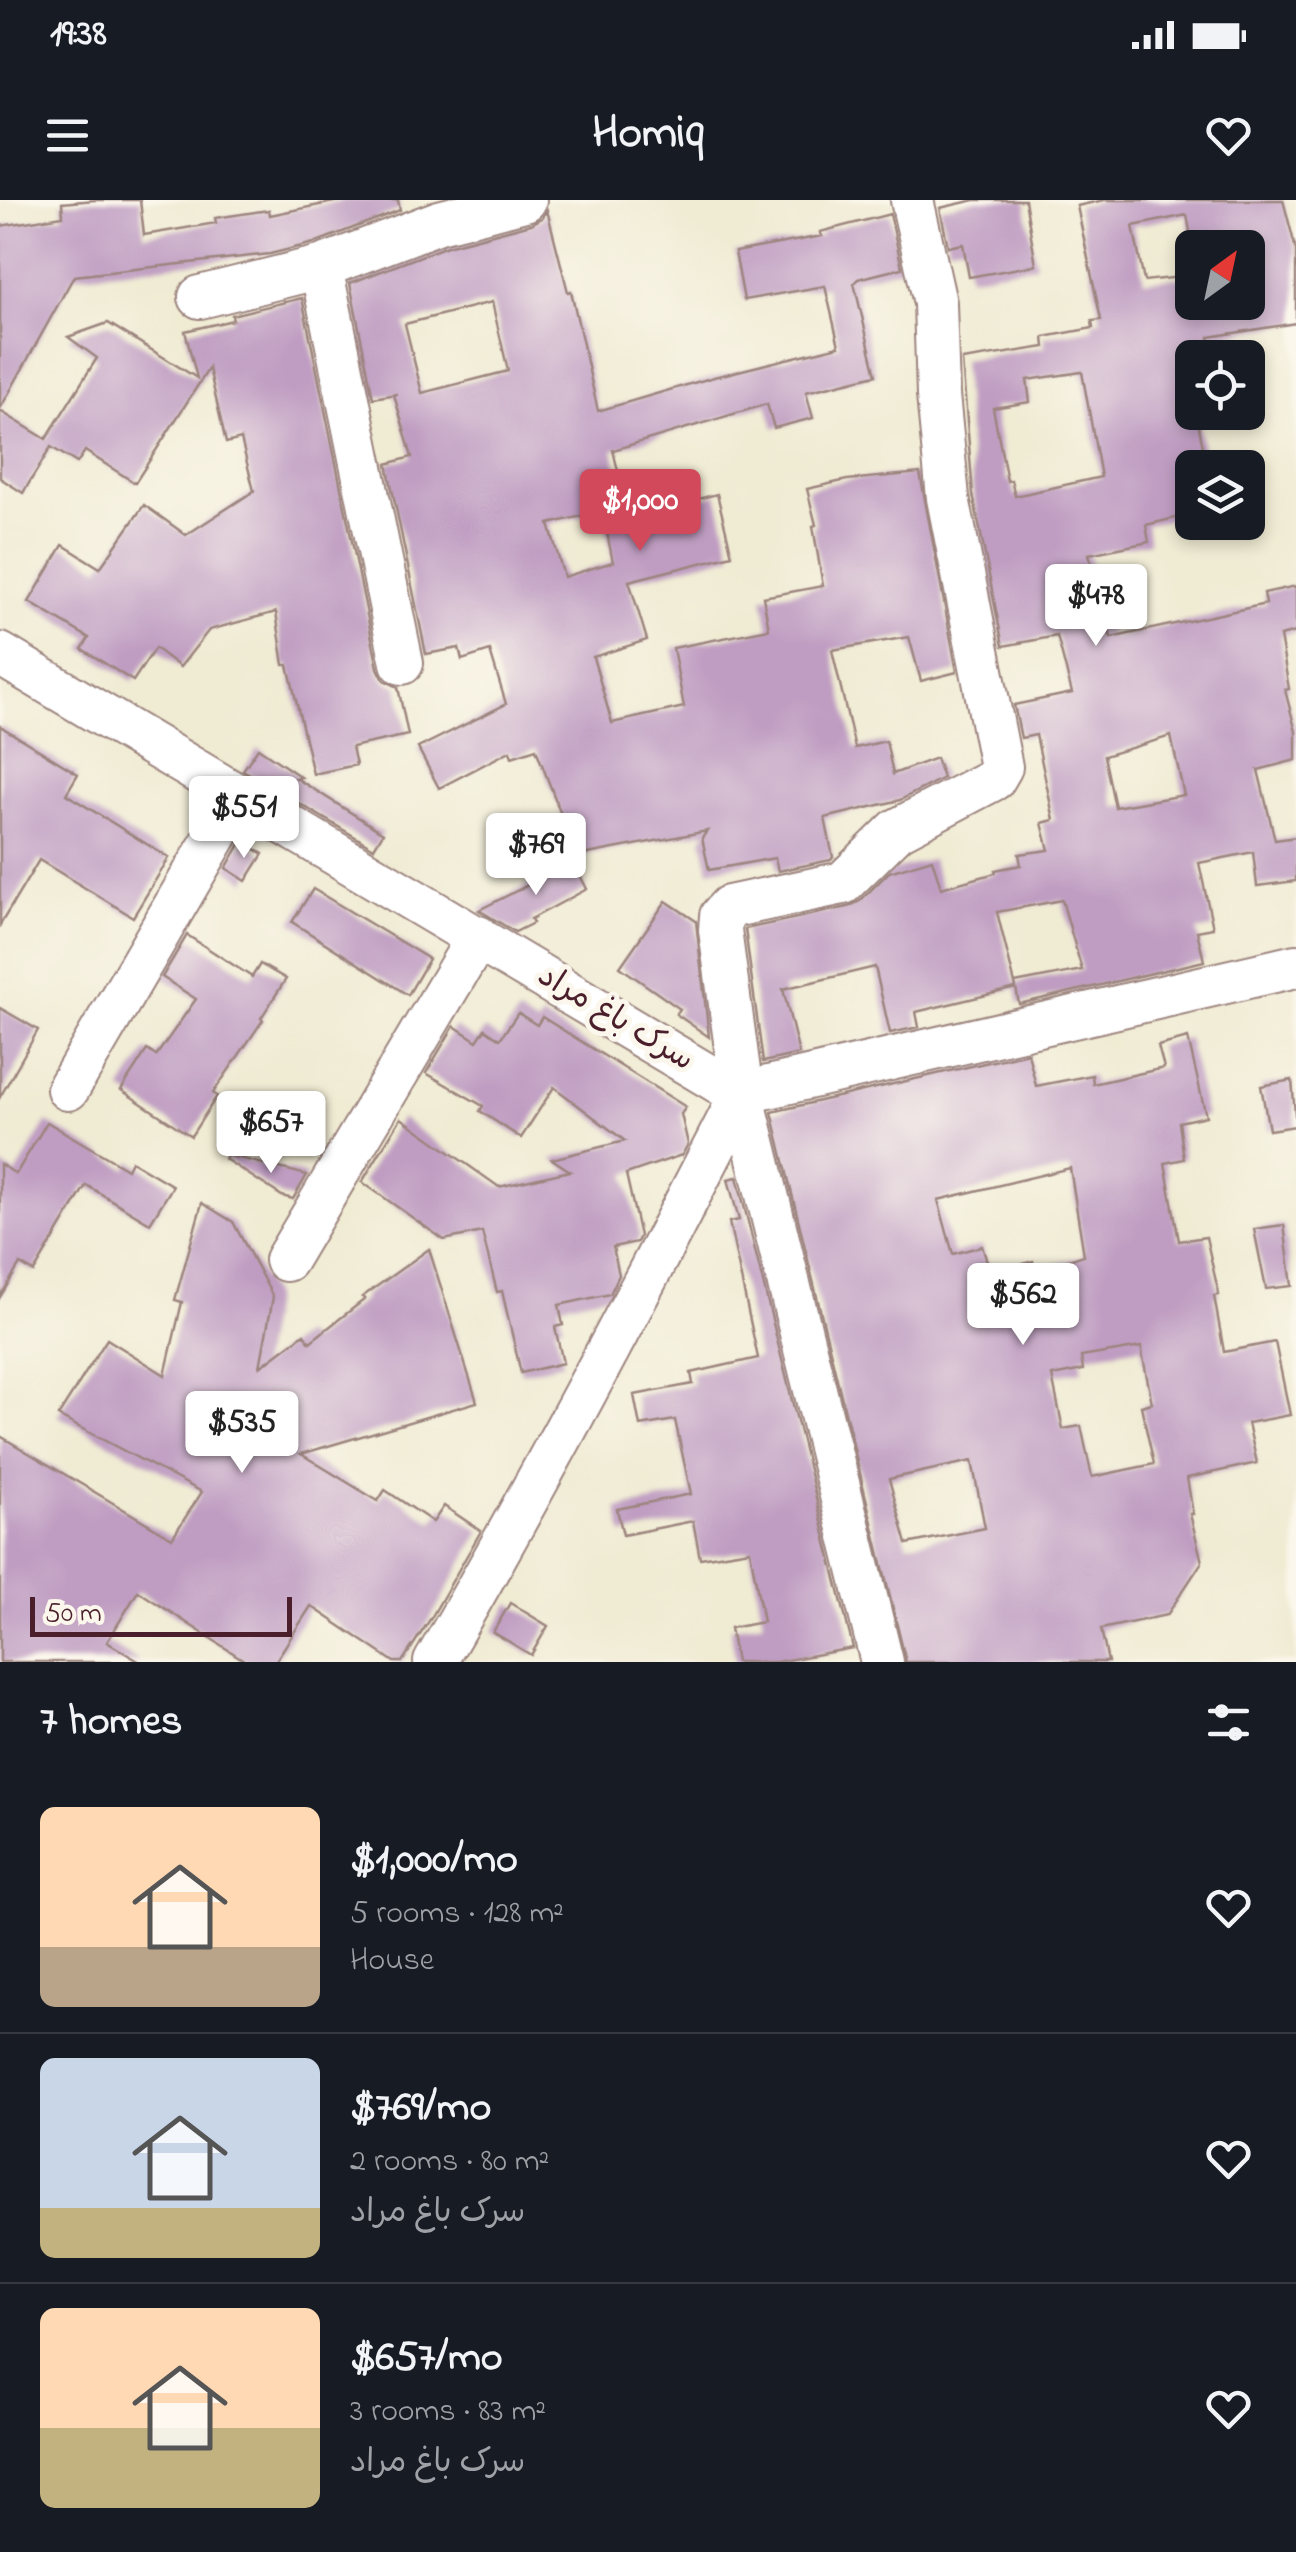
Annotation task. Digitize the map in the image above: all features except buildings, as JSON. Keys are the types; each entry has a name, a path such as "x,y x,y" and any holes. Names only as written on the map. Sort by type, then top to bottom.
{"street":[{"path":"200,297 322,267 437,211 525,200"},
{"path":"882,1662 742,1092 720,930 721,916 729,907 843,882 897,830 994,779 1001,768 948,498 938,395 935,303 912,200"},
{"path":"322,267 402,663"},
{"name":"سرک باغ مراد","path":"0,654 727,1087 742,1092"},
{"path":"68,1089 238,798"},
{"path":"286,1260 478,937"},
{"path":"742,1092 1296,966"},
{"path":"435,1662 626,1321 742,1092"}]}
